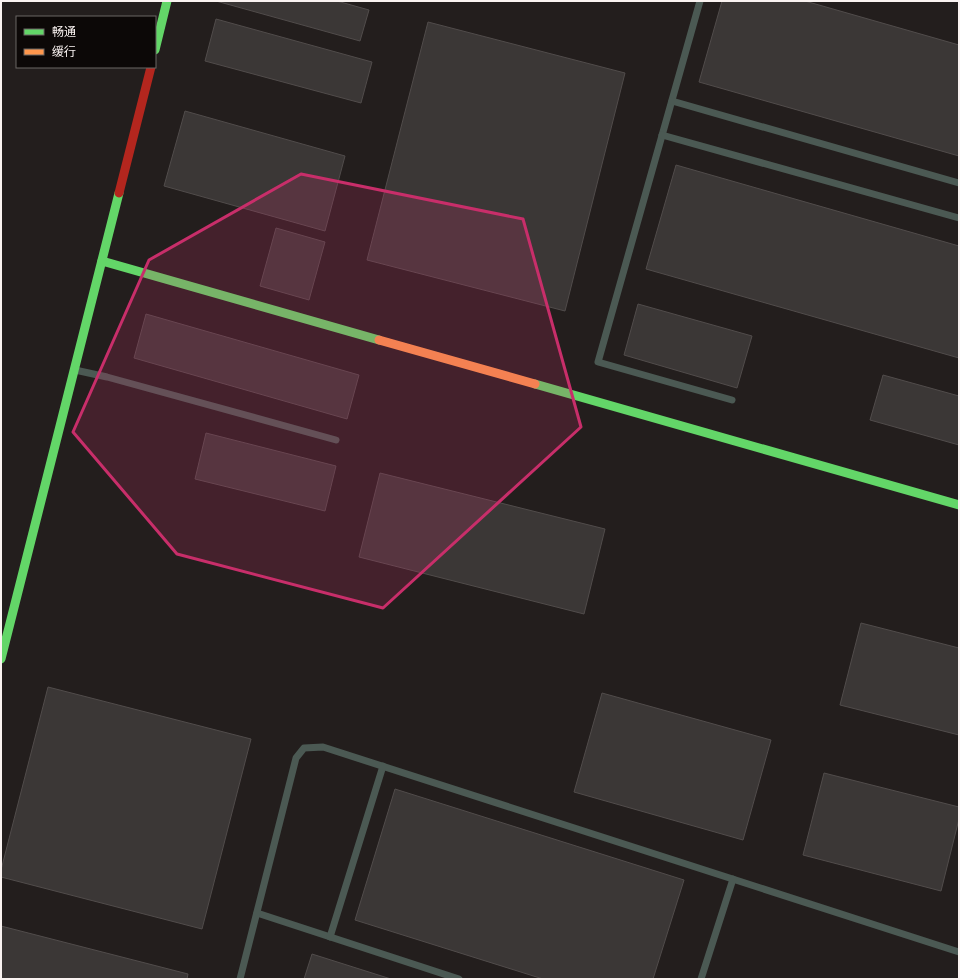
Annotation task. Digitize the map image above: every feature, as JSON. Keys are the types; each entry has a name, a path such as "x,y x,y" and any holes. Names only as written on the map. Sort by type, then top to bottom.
{"street":[{"path":"156,46 167,1"},
{"path":"1,659 151,68"},
{"path":"102,261 959,505"}],"lane":[{"path":"700,1 598,362 732,400"},
{"path":"672,101 959,182"},
{"path":"662,135 959,218"},
{"path":"74,370 107,377 336,440"},
{"path":"240,979 296,758 304,748 323,747 959,952"},
{"path":"330,937 383,766"},
{"path":"701,979 733,879"},
{"path":"257,913 459,979"}],"highlighted area":[{"path":"301,174 523,219 581,427 383,608 177,554 73,432 149,260"}],"building":[{"path":"216,1 337,1 369,10 360,41"},
{"path":"722,1 805,1 959,45 959,156 699,82"},
{"path":"216,19 372,62 361,103 205,61"},
{"path":"428,22 625,73 565,311 367,260"},
{"path":"185,111 345,156 325,231 164,186"},
{"path":"676,165 959,246 959,358 646,269"},
{"path":"276,228 325,242 309,300 260,286"},
{"path":"638,304 752,336 737,388 624,355"},
{"path":"146,314 359,375 347,419 134,358"},
{"path":"883,375 959,396 959,445 870,420"},
{"path":"206,433 336,466 325,511 195,479"},
{"path":"380,473 605,529 584,614 359,557"},
{"path":"861,623 959,648 959,735 840,705"},
{"path":"48,687 251,739 202,929 1,877 1,870"},
{"path":"602,693 771,740 743,840 574,792"},
{"path":"824,773 959,807 959,819 941,891 803,855"},
{"path":"395,789 684,880 653,979 543,979 355,920"},
{"path":"1,926 188,974 187,979 1,979"},
{"path":"312,954 391,979 304,979"}],"traffic: fast":[{"path":"156,46 167,1"},
{"path":"1,659 119,193"},
{"path":"102,261 379,340"},
{"path":"535,384 959,505"}],"traffic: slow":[{"path":"379,340 535,384"}],"traffic: jam":[{"path":"119,193 151,68"}]}
